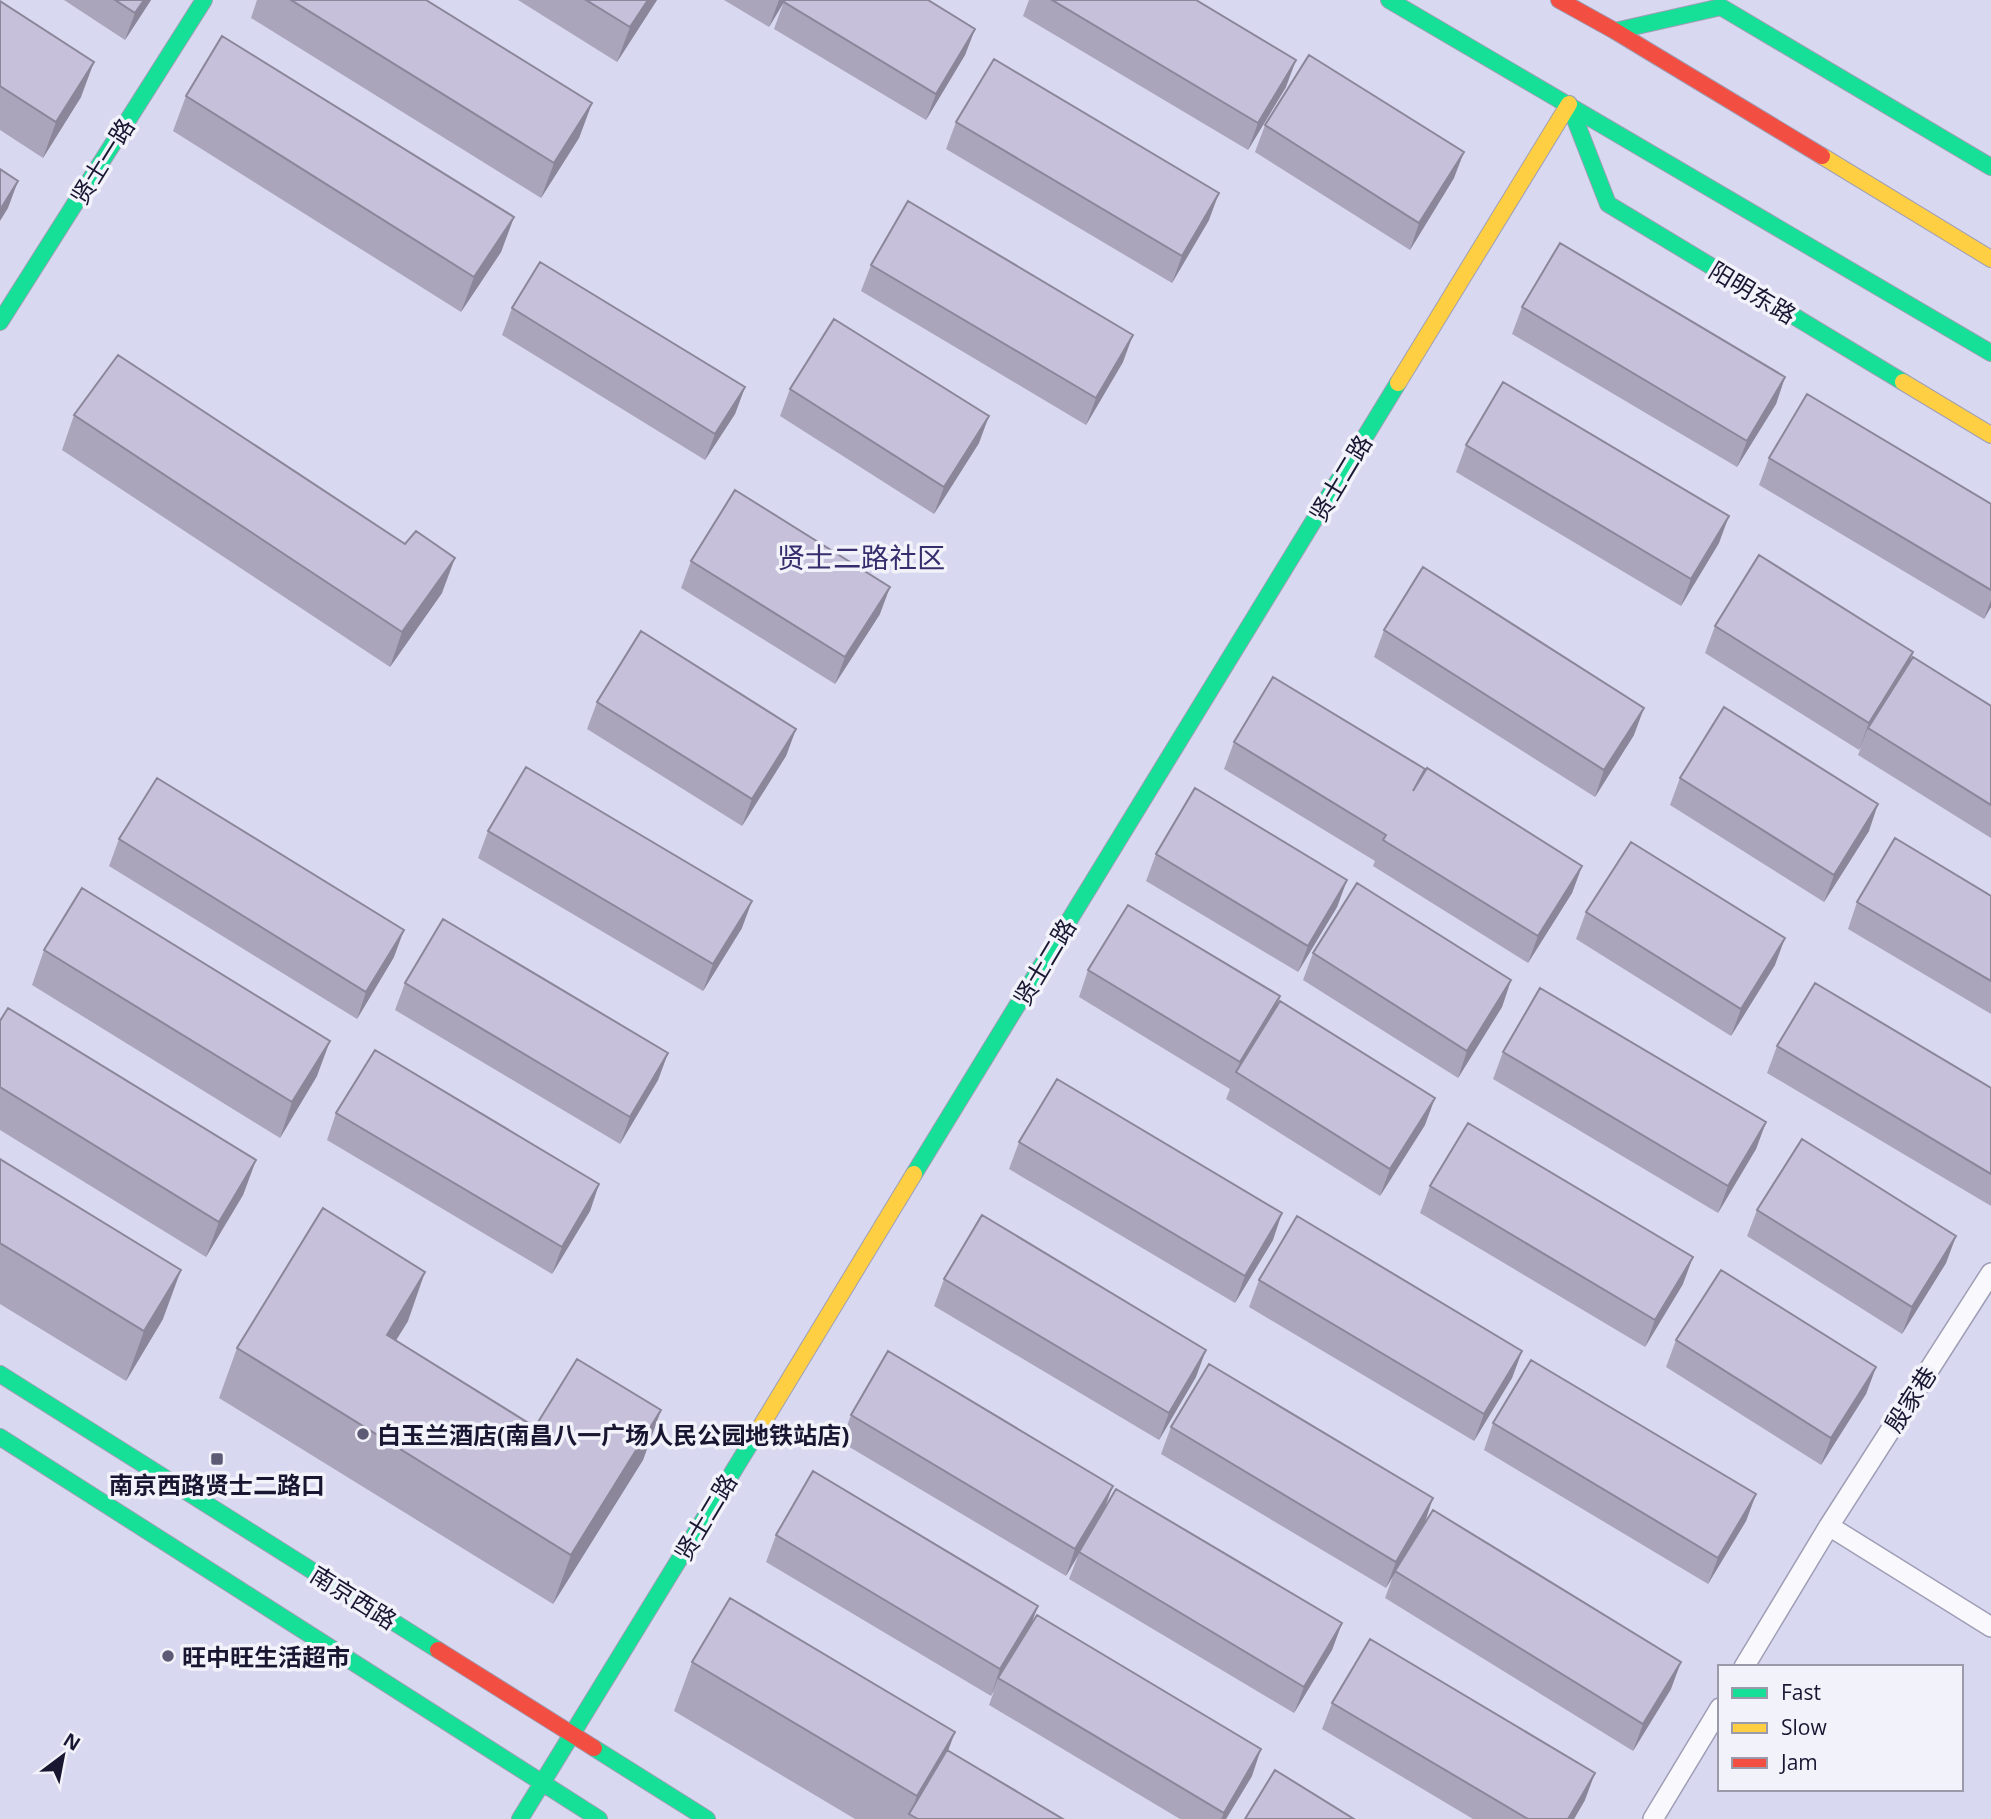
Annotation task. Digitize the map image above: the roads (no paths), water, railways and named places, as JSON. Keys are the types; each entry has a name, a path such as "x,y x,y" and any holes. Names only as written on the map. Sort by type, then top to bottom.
{"main road":[{"name":"贤士一路","path":"0,322 204,0"},
{"path":"1389,0 1991,353"},
{"path":"1559,0 1615,31 1991,259"},
{"path":"1615,31 1715,3 1991,167"},
{"path":"1615,31 1628,10"},
{"name":"阳明东路","path":"1569,104 1608,204 1991,435"},
{"name":"贤士二路","path":"520,1819 1569,104"},
{"name":"南京西路","path":"0,1374 707,1819"},
{"path":"0,1437 599,1819"}],"lane":[{"name":"殷家巷","path":"1745,1665 1829,1526 1991,1273"},
{"path":"1829,1526 1991,1627"},
{"path":"1653,1819 1718,1711"}],"place":[{"name":"白玉兰酒店(南昌八一广场人民公园地铁站店)","path":"363,1434"},
{"name":"南京西路贤士二路口","path":"217,1459"},
{"name":"旺中旺生活超市","path":"168,1656"}],"district":[{"name":"贤士二路社区","path":"861,557"}]}
